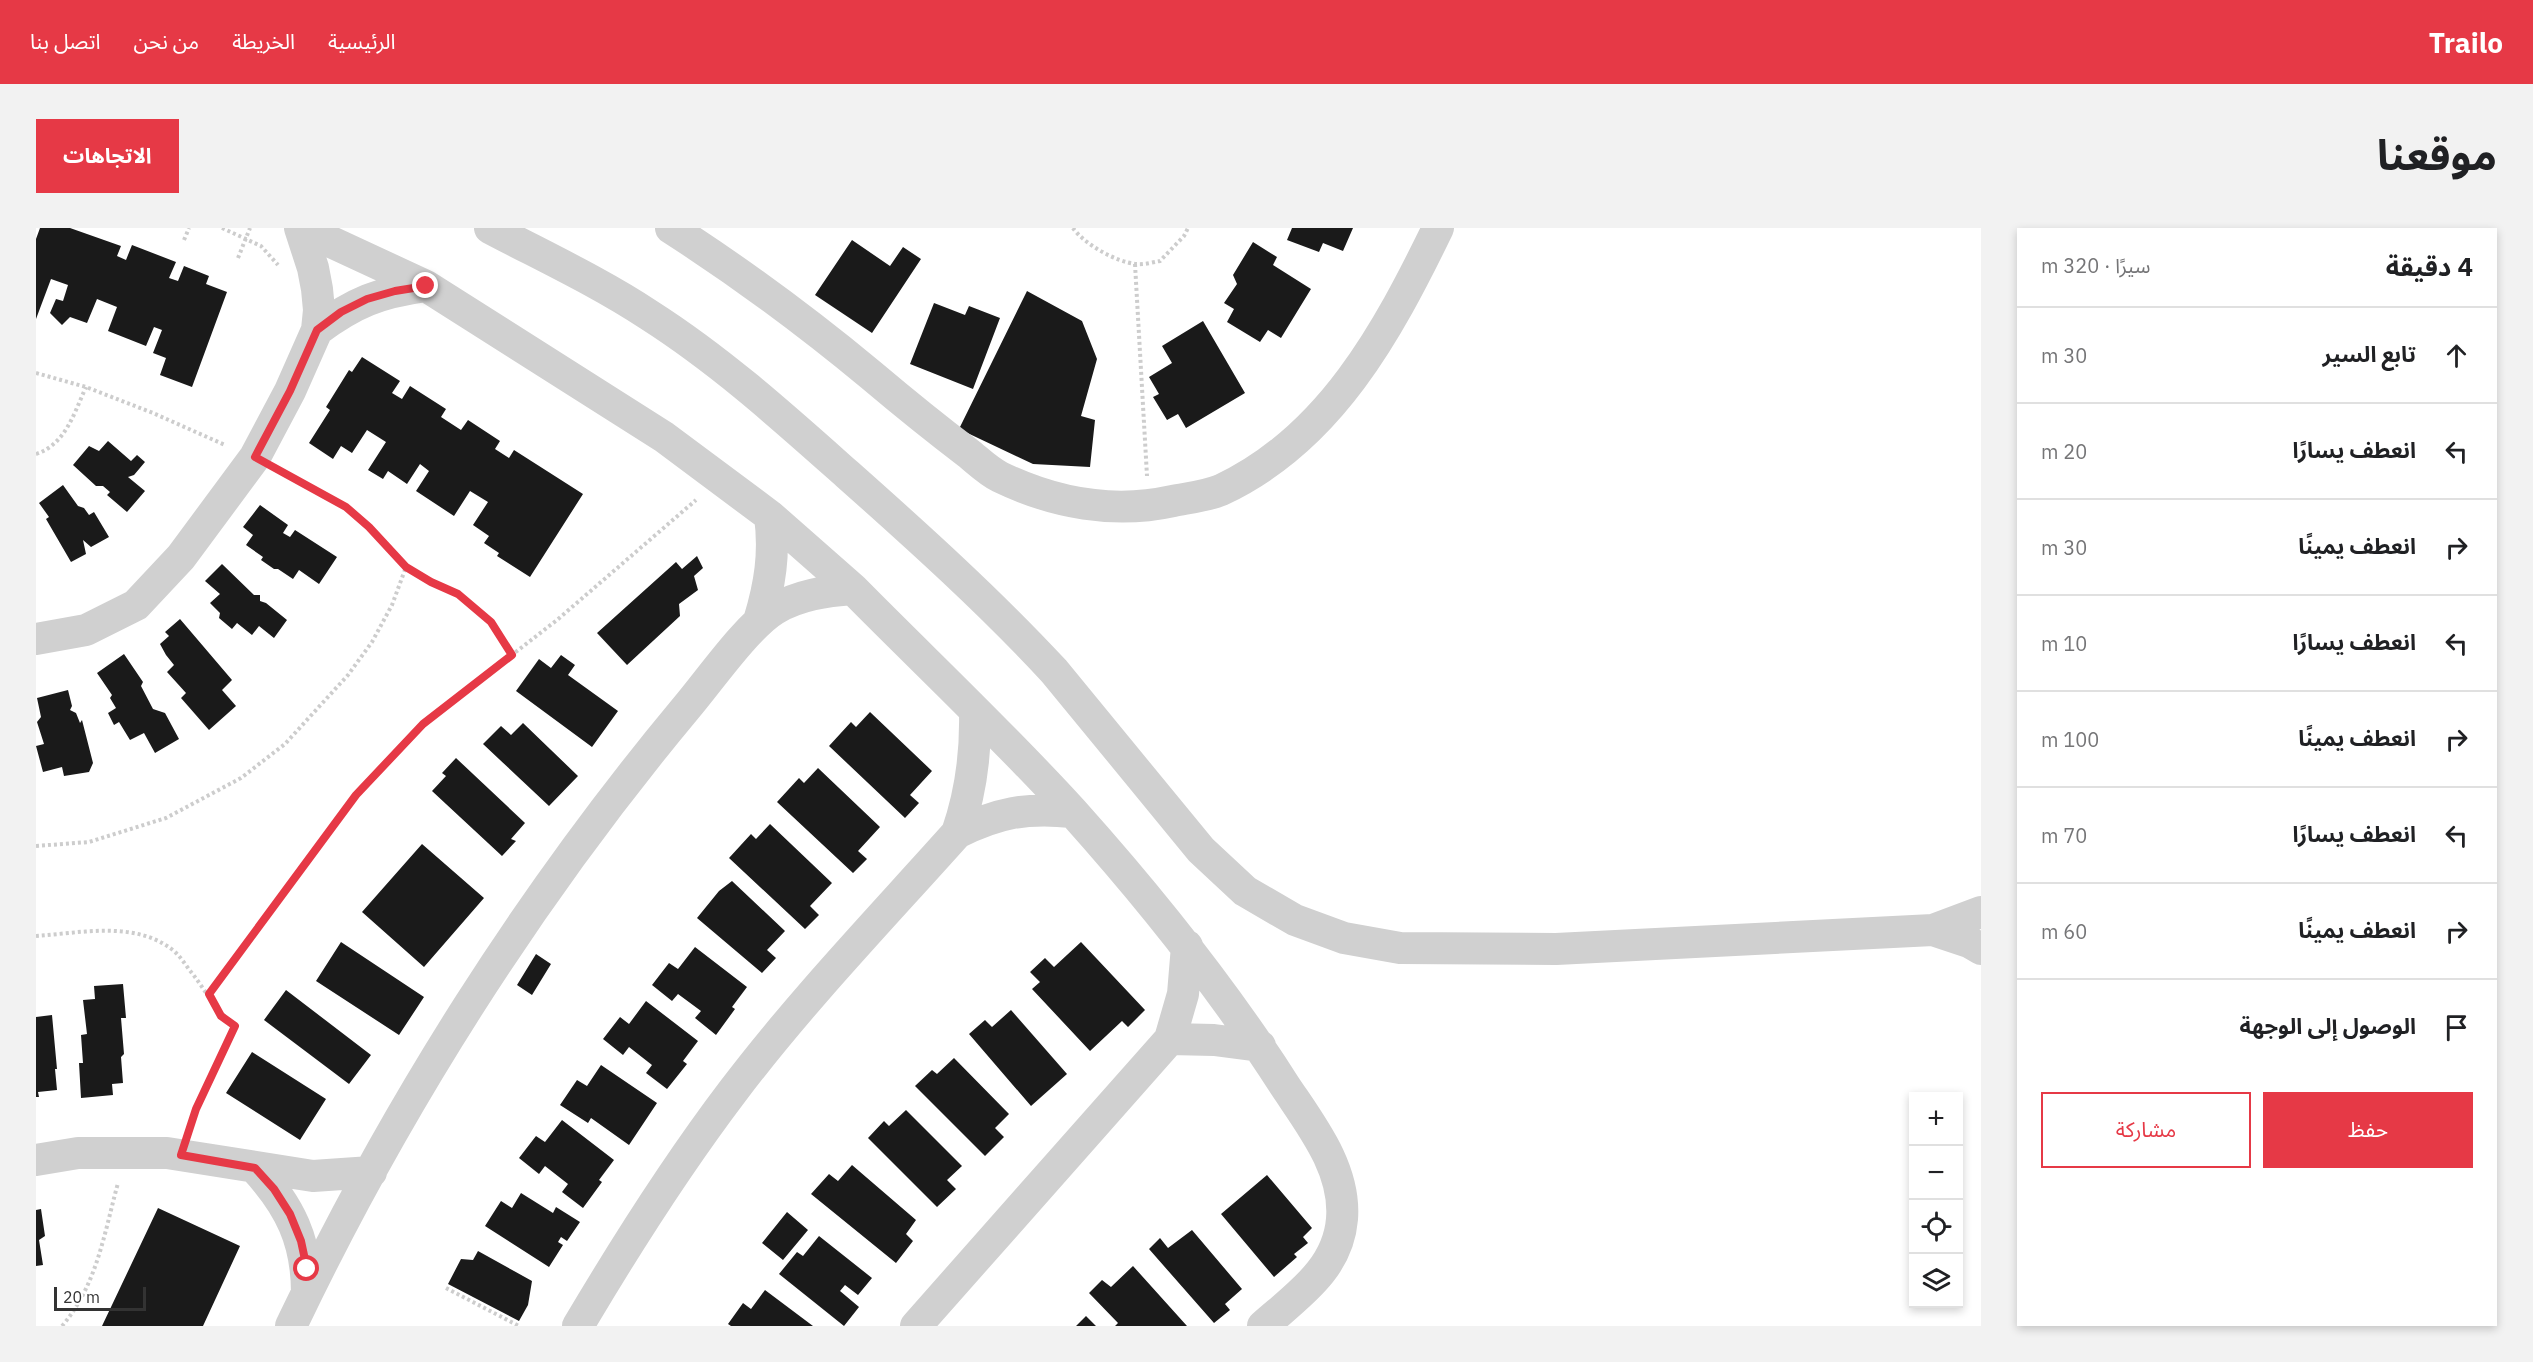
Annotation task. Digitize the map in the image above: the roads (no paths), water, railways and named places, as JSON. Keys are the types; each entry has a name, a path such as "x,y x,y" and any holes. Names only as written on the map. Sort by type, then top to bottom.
{"street":[{"path":"301,228 426,286 664,437 721,478 770,516 853,589 1072,812 1187,946 1260,1046 1319,1138 1332,1163 1340,1189 1342,1219 1335,1248 1321,1274 1263,1326"},
{"path":"36,639 86,630 136,605 181,556 255,457 290,391 317,330 319,310 314,268 301,228"},
{"path":"490,228 650,315 726,370 798,430 909,529 1030,645 1201,849 1245,891 1295,920 1344,938 1400,948 1556,949 1933,930 1981,912"},
{"path":"671,228 792,312 942,434 998,476 1042,494 1101,507 1149,506 1219,491 1272,462 1317,422 1369,356 1410,286 1438,228"},
{"path":"317,330 341,312 367,299 426,286"},
{"path":"759,621 771,580 773,559 770,516"},
{"path":"291,1326 370,1172 456,1026 550,886 651,751 759,621 793,601 823,592 853,589"},
{"path":"957,833 971,786 976,737 975,712"},
{"path":"578,1326 645,1216 734,1090 818,988 957,833 983,820 1012,812 1042,808 1072,812"},
{"path":"1933,930 1969,942 1981,949"},
{"path":"916,1326 1170,1039 1183,994 1187,946"},
{"path":"1170,1039 1203,1039 1260,1046"},
{"path":"36,1160 78,1153 126,1153 181,1155 313,1176 370,1172"},
{"path":"255,1168 274,1189 290,1214 301,1241 307,1269 307,1293"}]}
